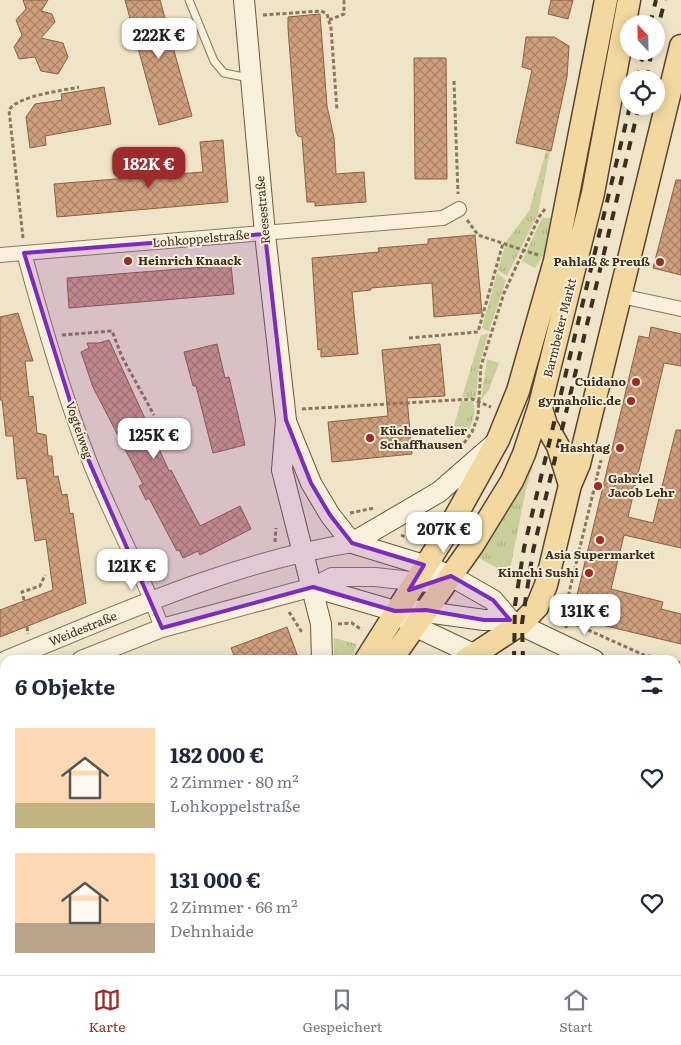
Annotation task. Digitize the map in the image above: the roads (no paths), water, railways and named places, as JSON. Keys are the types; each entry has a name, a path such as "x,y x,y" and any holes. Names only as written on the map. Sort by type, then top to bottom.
{"main road":[{"name":"Barmbeker Markt","path":"369,655 395,611 447,532 498,440 518,391 555,261 606,0"},
{"name":"Barmbeker Markt","path":"394,655 472,546 512,481 524,454 540,405 593,193 629,0"},
{"name":"Reesestraße","path":"245,8 265,234 285,415 282,470 321,624 322,655"},
{"path":"479,655 516,622 537,607 546,585 570,486 579,464 681,46"},
{"path":"540,405 546,426 558,446 570,486"},
{"name":"Reesestraße","path":"285,415 311,483 330,515 352,543"},
{"path":"352,543 439,492 498,440"},
{"path":"352,543 419,574 450,576 493,600 516,622 584,655"},
{"path":"312,587 420,618 516,622"},
{"path":"420,618 470,655"}],"street":[{"name":"Lohkoppelstraße","path":"0,255 443,218 459,209"},
{"name":"Vogteiweg","path":"24,253 47,336 88,459 117,527 152,600 162,628"},
{"path":"621,296 681,309"},
{"path":"303,553 352,543"},
{"name":"Weidestraße","path":"18,655 191,584 303,553"},
{"path":"94,655 162,628 312,587 332,577 419,574"}],"lane":[{"path":"188,0 214,61 224,73 251,78"}],"railway":[{"path":"652,15 656,0"},
{"path":"661,15 665,0"},
{"path":"639,70 642,60"},
{"path":"648,70 650,60"},
{"path":"514,655 515,605 524,548 628,115"},
{"path":"523,655 522,623 533,551 637,115"}],"place":[{"name":"Heinrich Knaack","path":"128,261"},
{"name":"Pahlaß & Preuß","path":"660,262"},
{"name":"Cuidano","path":"636,382"},
{"name":"gymaholic.de","path":"631,401"},
{"name":"Küchenatelier Schaffhausen","path":"370,438"},
{"name":"Hashtag","path":"620,448"},
{"name":"Gabriel Jacob Lehr","path":"598,486"},
{"name":"Asia Supermarket","path":"600,540"},
{"name":"Kimchi Sushi","path":"589,573"}]}
